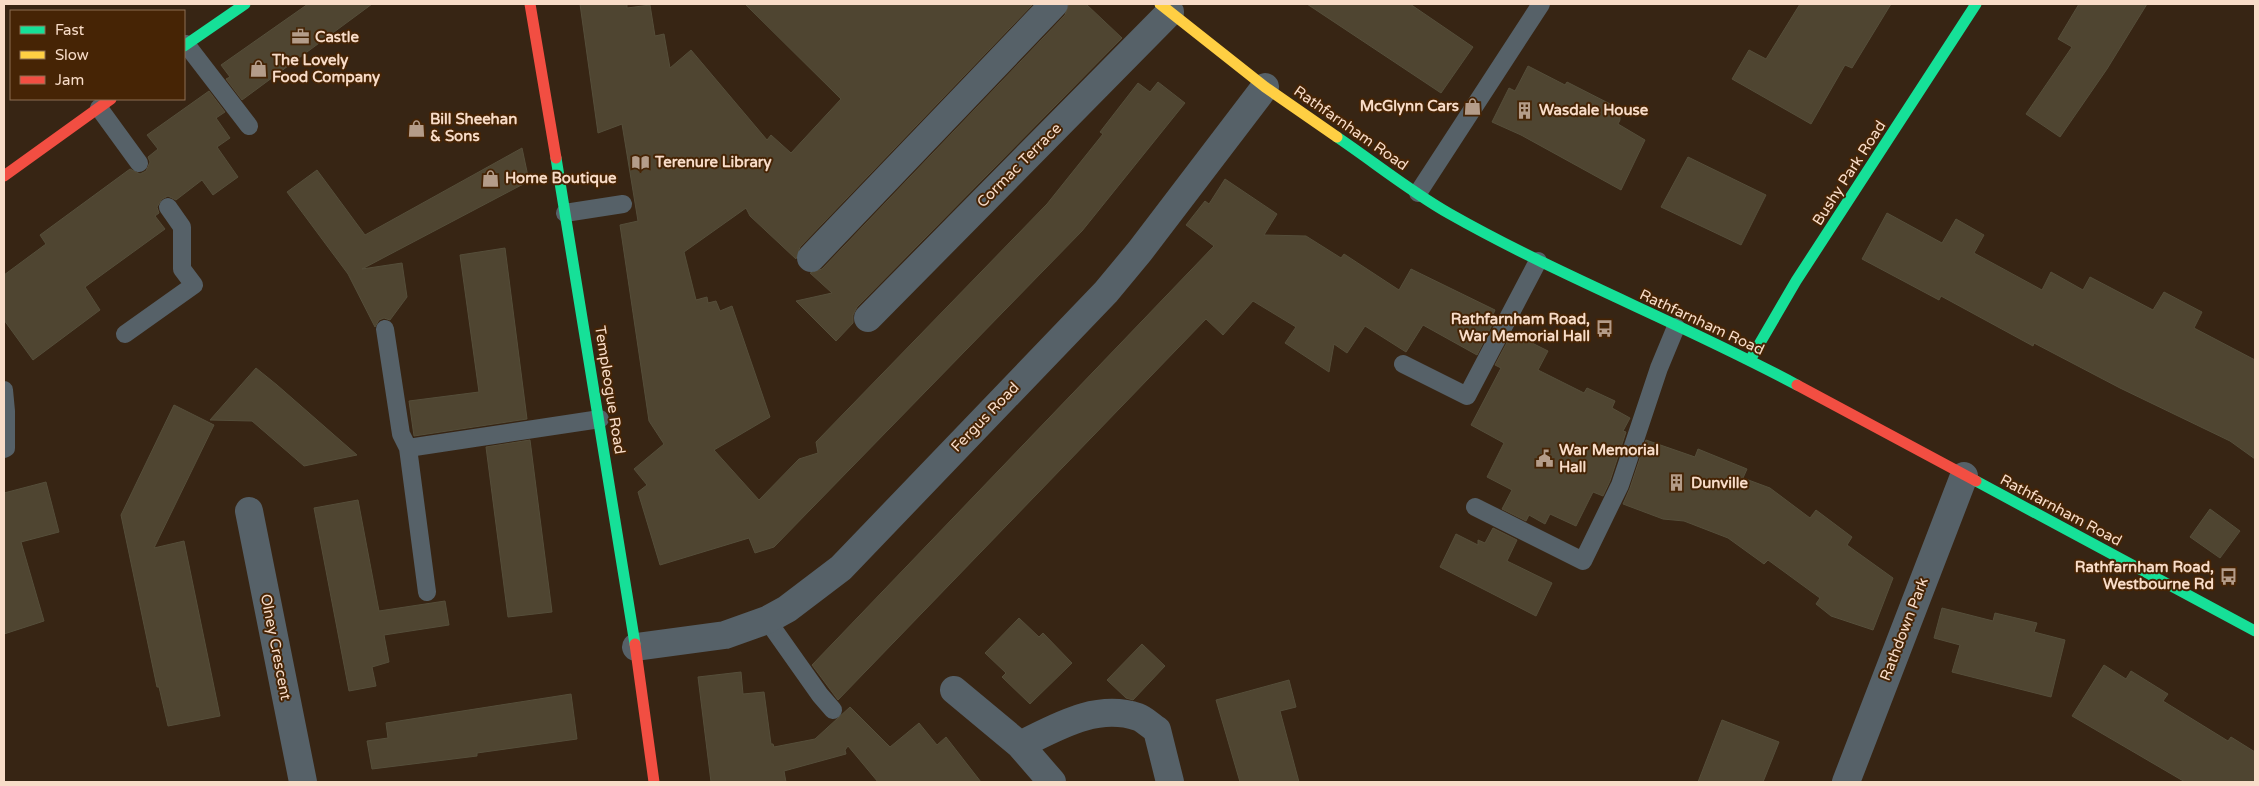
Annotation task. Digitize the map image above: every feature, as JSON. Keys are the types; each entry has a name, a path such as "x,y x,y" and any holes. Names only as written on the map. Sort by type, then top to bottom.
{"main road":[{"path":"185,45 245,4"},
{"name":"Templeogue Road","path":"530,4 600,419 636,647 654,782"},
{"name":"Bushy Park Road","path":"1750,360 1796,281 1976,4"},
{"name":"Rathfarnham Road","path":"1165,8 1265,87 1448,213 1538,261 1750,360 2255,631"},
{"path":"4,176 105,103"}],"street":[{"path":"811,258 1054,4"},
{"name":"Cormac Terrace","path":"868,318 1165,8"},
{"name":"Fergus Road","path":"636,647 725,635 766,620 787,609 841,568 1106,292 1140,251 1265,87"},
{"name":"Rathdown Park","path":"1846,782 1964,476"},
{"name":"Olney Crescent","path":"249,511 303,782"},
{"path":"954,690 1020,745 1052,782"},
{"path":"1020,745 1071,720 1109,712 1139,718 1157,730 1170,782"}],"lane":[{"path":"1418,193 1542,4"},
{"path":"185,45 249,126"},
{"path":"105,103 138,163"},
{"path":"565,213 622,204"},
{"path":"125,334 194,286 182,269 182,227 168,206"},
{"path":"1403,364 1467,396 1538,261"},
{"path":"1475,507 1583,561 1620,486 1659,368 1676,327"},
{"path":"385,329 401,434 408,448 427,592"},
{"path":"4,390 6,448 4,449"},
{"path":"408,448 600,419"},
{"path":"766,620 820,695 834,710"}],"building":[{"path":"308,4 372,4 242,100 226,79 230,77 221,65"},
{"path":"580,4 627,4 627,8 650,5 655,36 664,34 670,68 691,50 767,140 771,135 791,153 841,99 745,4 1033,4 800,247 796,259 750,216 746,208 684,252 696,300 707,297 708,303 716,301 720,311 732,306 770,417 714,450 759,500 799,459 818,453 816,442 1047,204 1103,134 1100,132 1138,83 1150,92 1158,82 1185,103 1082,231 774,547 755,553 749,538 660,565 638,492 647,485 634,469 664,444 649,421 620,225 638,221 622,124 598,133"},
{"path":"1069,4 1086,4 1122,38 857,307 853,315 853,323 836,341 796,301 832,293 810,273 822,269 1065,15"},
{"path":"1307,4 1410,4 1473,47 1441,93"},
{"path":"1800,4 1891,4 1852,68 1845,65 1811,124 1732,79 1749,50 1766,59"},
{"path":"2079,4 2147,4 2107,69 2060,137 2026,114 2072,47 2058,39"},
{"path":"1528,66 1565,85 1567,82 1620,109 1618,124 1645,140 1621,190 1521,135 1492,122 1509,88 1515,91"},
{"path":"209,91 225,112 216,118 230,138 217,147 238,177 213,195 202,180 176,200 168,196 162,199 157,207 159,213 155,216 165,229 85,287 100,310 33,360 4,320 4,275 46,244 40,235 130,169 140,174 146,171 150,162 148,157 158,149 147,135"},
{"path":"522,148 529,181 362,269 402,263 407,297 390,320 384,318 379,320 375,327 348,274 287,192 317,170 365,235"},
{"path":"1688,157 1766,195 1741,245 1661,207"},
{"path":"1225,179 1277,214 1264,235 1306,236 1341,258 1344,254 1399,290 1411,269 1495,310 1490,322 1493,323 1477,355 1423,325 1406,352 1365,326 1347,353 1334,344 1329,372 1285,343 1296,327 1253,301 1223,335 1206,319 838,700 812,665 1214,246 1186,225 1205,201 1209,204"},
{"path":"1887,213 1942,243 1956,219 1984,235 1974,253 2042,290 2051,272 2083,290 2090,277 2153,310 2164,292 2202,312 2194,328 2255,360 2255,459 2230,441 2120,388 2034,343 2033,346 1941,296 1939,300 1862,259"},
{"path":"505,248 527,419 414,436 409,401 479,392 460,255"},
{"path":"1512,333 1548,351 1538,370 1584,393 1587,388 1615,401 1612,408 1630,418 1623,431 1626,432 1610,481 1603,496 1593,492 1576,526 1550,514 1545,524 1529,515 1526,521 1502,509 1512,490 1487,477 1504,443 1471,425 1501,368 1495,365"},
{"path":"256,368 357,455 304,466 252,421 210,420"},
{"path":"174,405 214,425 154,548 184,541 220,716 168,726 159,687 157,687 121,515"},
{"path":"530,440 552,612 508,617 486,447"},
{"path":"1646,440 1695,457 1698,449 1747,469 1743,478 1770,488 1810,518 1816,510 1852,537 1847,545 1893,578 1873,630 1831,616 1816,604 1820,598 1768,560 1764,564 1728,538 1684,521 1663,519 1623,504"},
{"path":"46,482 59,532 21,542 44,621 4,634 4,493"},
{"path":"358,500 379,611 445,601 449,625 384,635 389,662 372,667 376,686 349,691 314,508"},
{"path":"2210,509 2240,531 2220,558 2190,537"},
{"path":"1493,528 1517,540 1507,561 1552,583 1536,616 1440,567 1456,534 1478,545 1478,540 1485,543"},
{"path":"1942,608 1993,621 1995,613 2037,623 2034,632 2065,640 2051,697 1952,672 1960,645 1934,638"},
{"path":"1019,618 1039,637 1043,633 1072,663 1030,704 1002,677 1006,673 985,653"},
{"path":"1142,644 1165,666 1133,700 1126,698 1107,680"},
{"path":"2104,665 2126,679 2131,671 2168,694 2163,701 2228,741 2231,737 2255,752 2255,782 2185,782 2072,716"},
{"path":"741,672 743,694 764,692 771,744 774,747 815,739 850,707 890,747 919,723 937,745 946,737 981,782 878,782 848,746 845,750 846,754 784,771 786,782 711,782 698,677"},
{"path":"1289,680 1296,707 1280,711 1299,782 1240,782 1216,700"},
{"path":"571,694 577,739 477,753 477,756 372,769 367,741 388,738 386,723"},
{"path":"1722,720 1779,742 1763,782 1698,782"}],"traffic: fast":[{"path":"185,45 245,4"},
{"path":"1750,360 1796,281 1976,4"},
{"path":"1337,137 1450,214 1536,259 1797,385"},
{"path":"556,158 635,644"},
{"path":"1976,481 2255,631"}],"traffic: slow":[{"path":"1160,4 1265,87 1337,137"}],"traffic: jam":[{"path":"530,4 556,158"},
{"path":"4,176 110,100"},
{"path":"1797,385 1976,481"},
{"path":"635,644 654,782"}],"place":[{"name":"Castle","path":"301,37"},
{"name":"The Lovely Food Company","path":"258,69"},
{"name":"McGlynn Cars","path":"1473,106"},
{"name":"Wasdale House","path":"1525,110"},
{"name":"Bill Sheehan & Sons","path":"416,128"},
{"name":"Terenure Library","path":"641,162"},
{"name":"Home Boutique","path":"491,178"},
{"name":"Rathfarnham Road, War Memorial Hall","path":"1604,328"},
{"name":"War Memorial Hall","path":"1545,459"},
{"name":"Dunville","path":"1677,483"},
{"name":"Rathfarnham Road, Westbourne Rd","path":"2228,576"}]}
